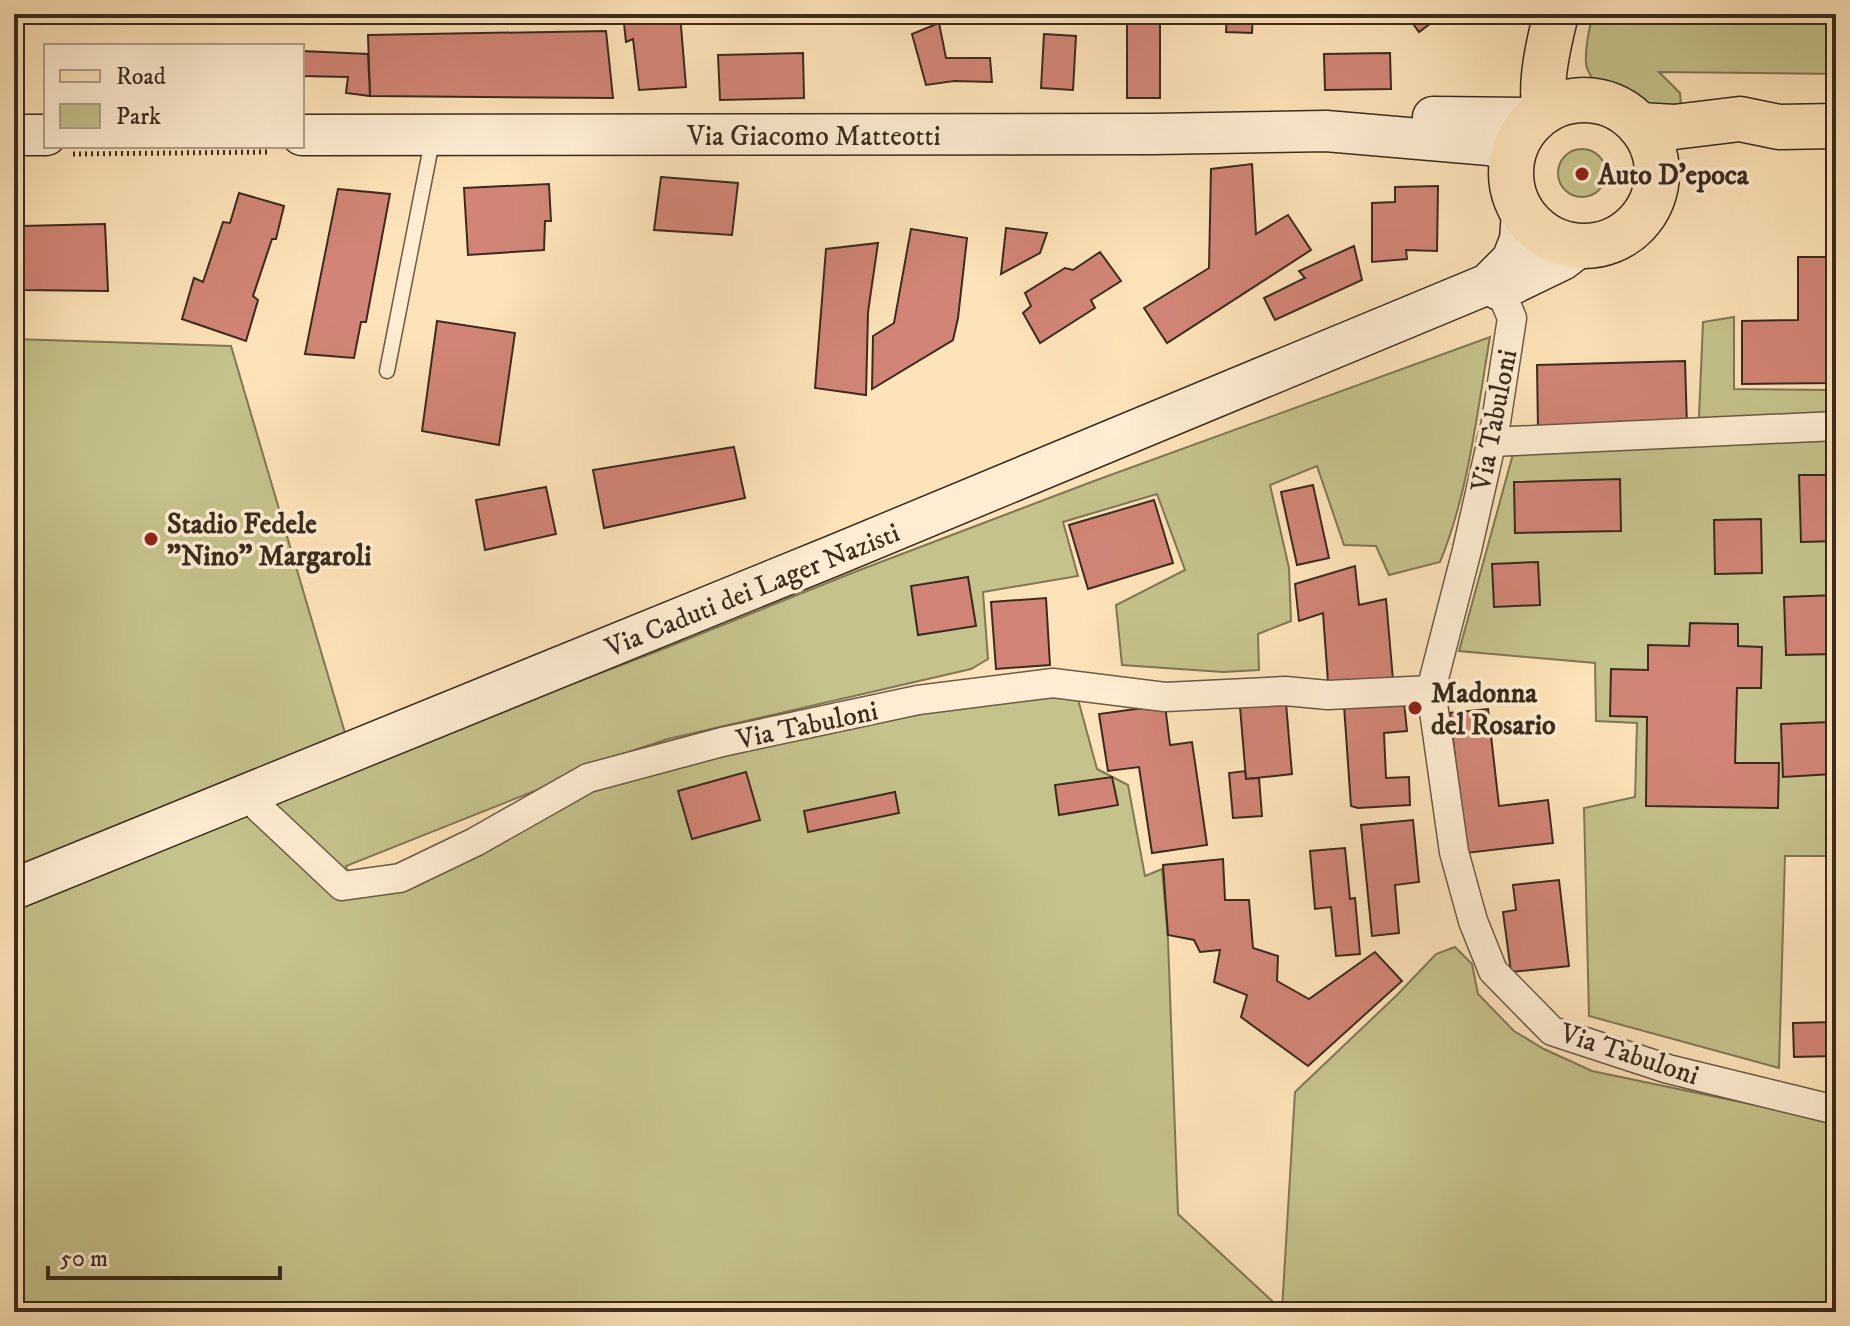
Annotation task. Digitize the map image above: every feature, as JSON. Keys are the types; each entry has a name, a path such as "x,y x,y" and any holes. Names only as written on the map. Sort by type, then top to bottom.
{"main road":[{"path":"1543,120 1589,100 1611,105 1639,125 1652,144 1657,166 1656,189 1641,221 1623,236 1591,247 1556,242 1537,230 1516,201 1511,176 1543,120 1552,26"},
{"name":"Via Giacomo Matteotti","path":"304,135 1154,134 1326,131 1403,118 1543,120"},
{"path":"1639,125 1674,127 1740,119 1779,127"},
{"path":"1657,166 1701,145 1779,127 1836,126"},
{"path":"14,135 44,135"},
{"name":"Via Caduti dei Lager Nazisti","path":"1494,287 1512,260 1520,240 1522,212"},
{"name":"Via Caduti dei Lager Nazisti","path":"14,889 1562,260 1579,247"}],"street":[{"name":"Via Tabuloni","path":"1494,287 1512,318 1491,442 1431,690 1454,852 1473,921 1493,971 1552,1031 1668,1069 1836,1110"},
{"path":"1491,442 1836,426"},
{"name":"Via Tabuloni","path":"251,794 259,808 342,886 400,878 475,842 588,778 722,742 918,700 1053,683 1165,697 1285,691 1328,695 1431,690"}],"lane":[{"path":"387,371 434,135"}],"green space":[{"path":"1593,14 1836,14 1836,74 1659,72 1680,93 1681,106 1656,110 1632,108 1610,99 1587,69 1587,44"},
{"path":"1582,149 1599,156 1606,173 1599,190 1582,197 1565,190 1558,173 1565,156"},
{"path":"1734,317 1734,389 1836,390 1836,856 1785,856 1779,1068 1589,1016 1584,808 1635,797 1637,723 1596,721 1595,663 1459,651 1516,443 1698,440 1703,322"},
{"path":"1490,337 1465,479 1440,562 1389,575 1376,546 1344,545 1317,466 1270,485 1289,568 1291,621 1258,634 1259,670 1223,672 1122,665 1116,605 1185,570 1157,494 1063,522 1078,576 983,592 988,659 971,669 668,739 586,766 537,790 346,866 354,898 382,889 601,785 912,708 1076,692 1097,769 1128,785 1145,876 1162,869 1168,940 1178,1214 1282,1310 1295,1092 1436,954 1455,947 1472,964 1478,994 1514,1031 1544,1049 1592,1071 1836,1122 1836,1312 14,1312 14,909 228,819 857,571"},
{"name":"Stadio Fedele \"Nino\" Margaroli","path":"14,339 231,346 345,733 14,869"}],"building":[{"path":"623,14 680,14 686,87 639,90 633,39 626,42"},
{"path":"1127,14 1160,14 1160,98 1127,98"},
{"path":"1227,14 1253,14 1252,33 1226,32"},
{"path":"1406,14 1443,14 1419,32"},
{"path":"939,23 946,58 990,58 992,82 954,81 926,85 912,34"},
{"path":"606,31 613,98 370,96 368,35"},
{"path":"1044,34 1076,36 1073,90 1041,88"},
{"path":"304,51 368,54 370,96 346,93 348,77 304,76"},
{"path":"803,53 804,98 720,100 718,55"},
{"path":"1390,53 1391,89 1325,90 1324,54"},
{"path":"1252,164 1256,234 1288,215 1311,250 1167,343 1144,308 1209,268 1211,169"},
{"path":"661,177 738,183 732,235 654,230"},
{"path":"549,184 551,221 545,221 544,250 468,255 464,188"},
{"path":"1438,186 1437,251 1406,250 1407,259 1372,262 1372,203 1395,202 1395,187"},
{"path":"338,189 390,194 366,322 361,322 354,358 305,354"},
{"path":"239,193 284,206 276,239 272,239 253,296 258,300 246,341 182,319 194,278 203,282 223,222 230,223"},
{"path":"105,224 108,291 23,290 21,226"},
{"path":"1006,228 1047,233 1040,253 1001,274"},
{"path":"911,229 967,238 953,340 872,389 873,336 894,323"},
{"path":"878,243 868,312 866,395 815,388 826,249"},
{"path":"1354,246 1362,280 1275,320 1264,298 1305,278 1299,271"},
{"path":"1100,252 1121,281 1091,300 1095,308 1040,343 1023,313 1031,306 1025,293 1065,268 1073,270"},
{"path":"1798,257 1836,257 1836,383 1742,384 1742,321 1798,320"},
{"path":"437,321 515,333 499,445 422,431"},
{"path":"1685,361 1687,427 1538,430 1537,365"},
{"path":"734,447 745,498 604,528 593,470"},
{"path":"1799,475 1836,475 1836,541 1801,542"},
{"path":"1620,479 1621,531 1515,533 1514,482"},
{"path":"1313,485 1329,558 1297,565 1281,492"},
{"path":"546,487 556,534 485,550 476,500"},
{"path":"1154,500 1173,563 1088,589 1069,525"},
{"path":"1761,519 1762,573 1715,574 1714,520"},
{"path":"1538,562 1540,605 1494,607 1492,564"},
{"path":"1355,566 1359,605 1386,599 1393,680 1328,682 1323,613 1299,621 1295,584"},
{"path":"968,577 976,626 918,635 911,586"},
{"path":"1836,595 1836,654 1786,655 1784,597"},
{"path":"1046,598 1050,665 996,669 991,602"},
{"path":"1690,623 1738,624 1738,646 1762,647 1761,688 1737,688 1735,763 1779,763 1778,808 1646,806 1647,717 1610,716 1611,669 1648,670 1648,645 1689,646"},
{"path":"1404,702 1407,731 1384,733 1386,778 1409,777 1410,805 1351,806 1344,706"},
{"path":"1286,703 1292,774 1246,779 1240,707"},
{"path":"1165,705 1170,745 1192,742 1207,845 1152,853 1139,767 1108,771 1099,714"},
{"path":"1488,709 1499,806 1548,800 1553,843 1466,853 1450,713"},
{"path":"1830,722 1832,774 1783,777 1781,724"},
{"path":"1245,771 1246,779 1259,778 1262,816 1233,818 1229,773"},
{"path":"746,772 760,820 692,839 678,791"},
{"path":"1112,777 1118,805 1059,815 1055,785"},
{"path":"895,792 899,813 808,832 804,811"},
{"path":"1413,820 1419,882 1395,885 1399,933 1372,936 1361,825"},
{"path":"1345,848 1350,899 1355,898 1360,954 1336,956 1331,907 1315,909 1310,851"},
{"path":"1223,859 1225,900 1249,900 1253,948 1278,956 1277,981 1309,999 1375,952 1402,981 1308,1066 1241,1017 1247,995 1214,982 1220,950 1200,952 1194,940 1168,935 1163,865"},
{"path":"1559,880 1569,966 1511,972 1503,912 1516,910 1513,885"},
{"path":"1836,1022 1836,1056 1794,1057 1793,1023"}],"place":[{"name":"Auto D'epoca","path":"1582,174"},
{"name":"Stadio Fedele \"Nino\" Margaroli","path":"151,539"},
{"name":"Madonna del Rosario","path":"1415,708"}]}
